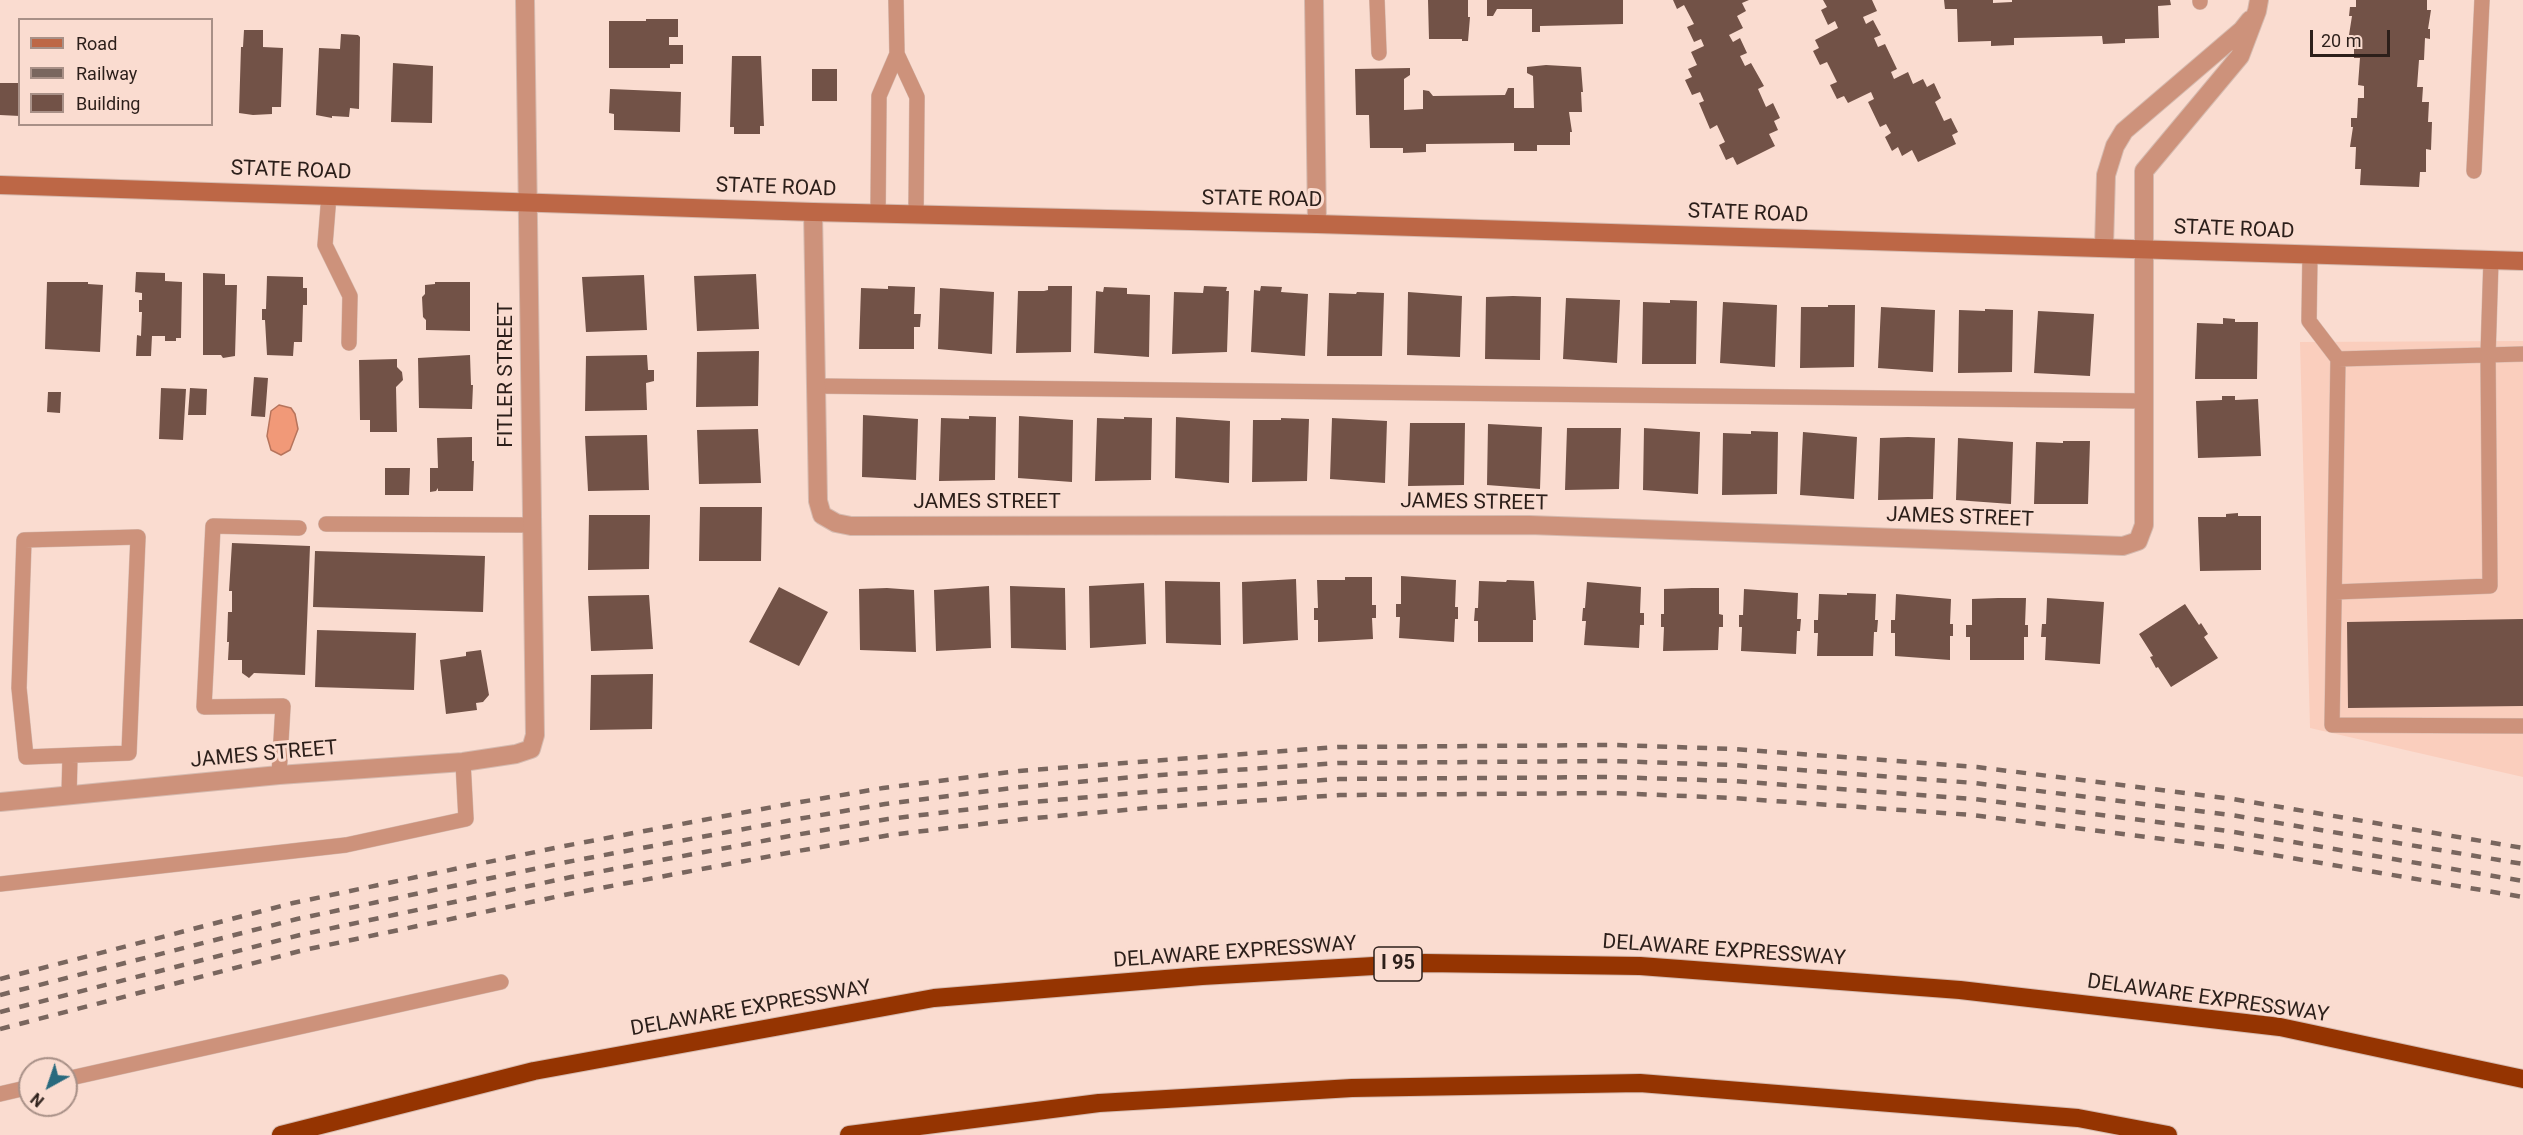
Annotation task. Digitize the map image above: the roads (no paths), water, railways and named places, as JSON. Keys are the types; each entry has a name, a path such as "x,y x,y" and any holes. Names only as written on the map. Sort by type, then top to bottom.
{"highway":[{"name":"DELAWARE EXPRESSWAY","path":"281,1135 534,1071 934,998 1202,976 1425,963 1640,966 1960,990 2280,1027 2523,1079"},
{"path":"849,1135 1098,1103 1366,1088 1640,1083 2078,1118 2168,1135"}],"main road":[{"name":"STATE ROAD","path":"0,185 878,214 1317,224 2523,261"}],"street":[{"name":"FITLER STREET","path":"525,0 535,735 531,749"},
{"path":"1314,0 1317,224"},
{"path":"2104,248 2106,175 2115,146 2124,131 2242,30 2258,6"},
{"name":"JAMES STREET","path":"813,212 818,501 822,515 836,523 851,526 1529,525 2123,546 2138,541 2144,525 2144,171 2240,56 2258,6"},
{"name":"JAMES STREET","path":"0,802 279,775 463,762 516,754 531,749"}],"lane":[{"path":"896,0 897,54 917,97 916,214"},
{"path":"1377,0 1379,53"},
{"path":"2474,171 2482,0"},
{"path":"878,214 879,96 897,54"},
{"path":"329,195 325,245 350,296 349,343"},
{"path":"2310,254 2309,321 2338,359 2332,725 2523,726"},
{"path":"2334,592 2490,586 2488,355 2491,260"},
{"path":"2338,359 2523,354"},
{"path":"816,386 2144,401"},
{"path":"326,524 531,525"},
{"path":"279,775 283,706 204,707 213,526 298,528"},
{"path":"138,537 129,753 70,756 26,757 19,688 24,540 138,537"},
{"path":"69,796 70,756"},
{"path":"0,884 345,845 466,819 463,762"},
{"path":"78,1076 501,982"},
{"path":"0,1094 18,1090"}],"railway":[{"path":"0,979 293,903 564,846 789,804 883,788 1019,771 1338,747 1614,745 1734,749 1977,767 2233,799 2523,848"},
{"path":"0,995 297,919 567,862 792,820 885,804 1021,787 1339,763 1613,761 1733,765 1975,783 2231,815 2523,864"},
{"path":"0,1012 300,935 571,877 795,835 888,819 1022,803 1339,779 1613,777 1732,781 1974,799 2228,831 2523,881"},
{"path":"0,1029 304,950 574,893 798,851 890,835 1024,819 1340,795 1613,793 1732,798 1972,815 2226,847 2523,897"}]}
